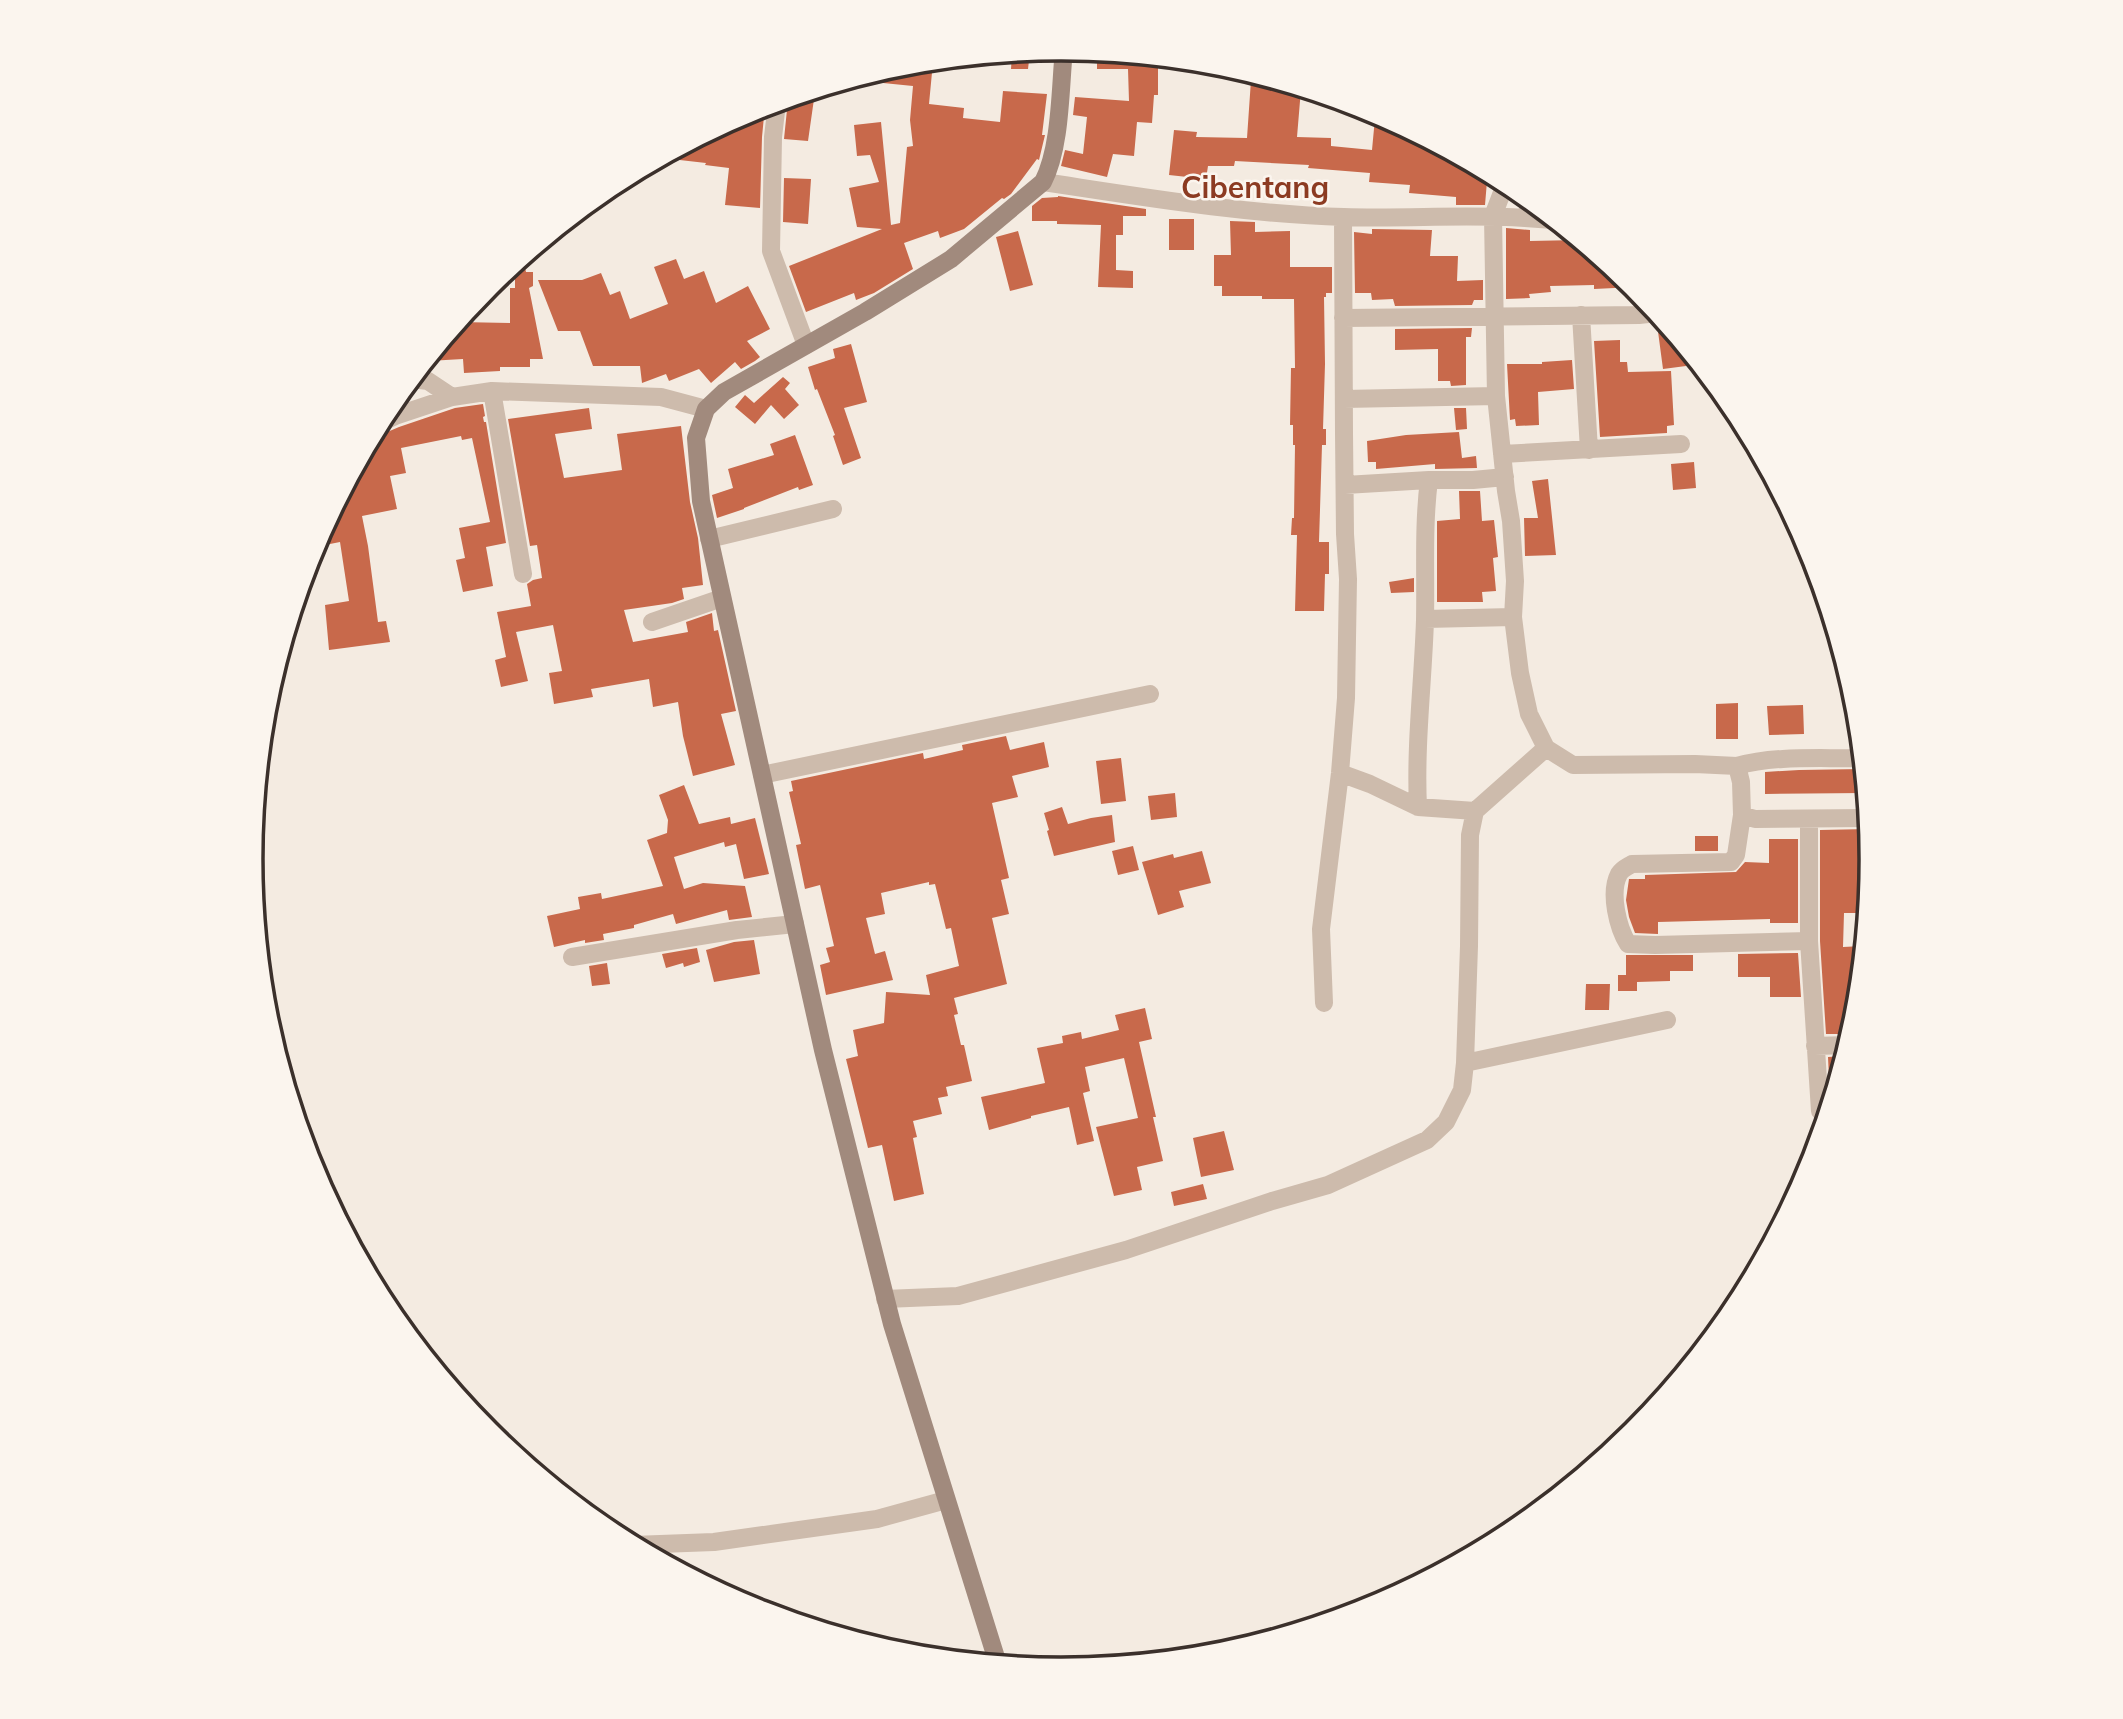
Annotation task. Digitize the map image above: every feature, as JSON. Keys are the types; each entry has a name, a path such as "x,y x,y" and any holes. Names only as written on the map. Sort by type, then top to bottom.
{"street":[{"path":"995,1655 886,1299 823,1050 701,501 696,438 706,409 724,392 865,312 951,259 1043,182 1054,148 1063,61"},
{"path":"776,115 771,251 806,345"},
{"path":"1043,182 1212,207 1343,217 1493,216 1525,210"},
{"path":"1501,194 1493,216 1496,396 1511,521 1515,581 1513,617 1520,673 1529,714 1546,748 1573,765 1737,766 1775,760 1853,758"},
{"path":"1324,1003 1321,929 1340,773 1346,685 1348,579 1345,534 1343,217"},
{"path":"1343,318 1644,314"},
{"path":"1581,315 1590,450"},
{"path":"423,380 452,397"},
{"path":"399,415 452,397 492,391 661,397 706,409"},
{"path":"492,391 523,575"},
{"path":"1344,399 1496,396"},
{"path":"1502,454 1681,444"},
{"path":"1345,485 1429,480 1474,481 1505,477"},
{"path":"1418,807 1425,619 1424,547 1429,480"},
{"path":"709,539 833,509"},
{"path":"652,622 722,598"},
{"path":"1425,619 1513,617"},
{"path":"761,775 1150,694"},
{"path":"886,1299 958,1296 1126,1250 1351,1176 1427,1140 1446,1122 1462,1090 1465,1063 1470,835 1475,811 1546,748"},
{"path":"1737,766 1741,782 1742,815 1736,855 1731,862 1632,864 1620,871 1615,897 1617,921 1622,934 1628,944 1655,945 1809,940"},
{"path":"1340,773 1418,807 1475,811"},
{"path":"1742,815 1755,819 1858,818"},
{"path":"1810,819 1809,940 1820,1107"},
{"path":"572,957 737,930 796,924"},
{"path":"1465,1063 1667,1020"},
{"path":"1815,1046 1837,1045"},
{"path":"651,1544 714,1542 877,1519 946,1500"}],"building":[{"path":"1029,62 1028,69 1011,69 1011,63"},
{"path":"1097,62 1158,67 1158,95 1154,95 1152,123 1137,122 1134,156 1113,154 1107,177 1061,166 1065,150 1083,154 1087,117 1073,115 1075,97 1129,101 1128,69 1097,69"},
{"path":"932,72 929,104 964,108 963,118 1000,122 1003,91 1047,94 1042,135 1045,135 1039,160 1037,159 1011,194 1002,198 964,229 940,238 938,231 904,243 913,269 874,293 856,300 854,293 806,312 789,266 882,229 857,227 849,188 879,182 870,155 857,156 854,125 881,122 891,225 900,223 907,147 913,146 910,120 913,86 880,83"},
{"path":"1251,84 1300,98 1297,137 1331,138 1331,146 1372,150 1374,125 1461,168 1487,184 1485,205 1456,205 1456,197 1409,193 1410,185 1369,182 1370,173 1308,168 1309,165 1235,161 1234,166 1208,166 1206,179 1169,175 1174,130 1197,132 1196,137 1247,138"},
{"path":"814,101 808,141 784,139 787,111"},
{"path":"764,119 760,208 725,205 729,168 705,165 706,163 678,160"},
{"path":"784,178 811,179 808,224 783,222"},
{"path":"1058,196 1146,209 1146,216 1123,216 1123,235 1116,235 1116,270 1133,271 1133,288 1098,287 1101,225 1032,221 1032,206 1042,198"},
{"path":"1169,219 1194,219 1194,250 1169,250"},
{"path":"1230,221 1255,222 1255,232 1290,231 1290,267 1332,267 1332,293 1326,293 1324,297 1323,429 1326,429 1326,445 1322,445 1319,542 1329,542 1329,574 1325,574 1324,611 1295,611 1297,535 1291,535 1294,518 1295,445 1293,425 1290,425 1291,368 1295,368 1294,299 1222,296 1222,286 1214,286 1214,255 1231,255"},
{"path":"1506,228 1530,230 1530,241 1565,240 1618,288 1594,289 1594,285 1550,286 1551,292 1529,294 1530,298 1506,299"},
{"path":"1372,229 1432,230 1430,256 1458,256 1457,281 1483,280 1483,300 1474,300 1472,305 1395,306 1393,299 1372,300 1371,293 1355,293 1354,232 1372,234"},
{"path":"1018,231 1033,285 1010,291 996,237"},
{"path":"676,259 684,279 704,271 716,303 748,286 770,329 747,341 760,357 741,369 735,362 711,383 699,369 669,381 666,374 642,383 640,366 593,366 580,331 558,331 538,280 582,280 601,273 610,295 620,291 630,319 668,304 654,267"},
{"path":"525,268 526,272 533,272 533,286 529,288 543,359 530,359 530,367 500,367 500,371 464,373 463,359 439,360 471,322 510,323 510,288 515,288 515,278"},
{"path":"1472,328 1471,337 1466,337 1466,385 1451,386 1450,381 1438,381 1438,349 1395,350 1395,329"},
{"path":"1658,328 1686,362 1686,366 1663,369"},
{"path":"1620,340 1620,362 1627,362 1628,372 1671,371 1674,425 1667,426 1667,433 1600,437 1594,341"},
{"path":"851,344 867,402 844,408 861,458 843,465 833,436 835,435 808,367 835,358 833,349"},
{"path":"1572,360 1574,389 1538,392 1539,425 1516,426 1515,419 1510,420 1507,364 1542,364"},
{"path":"783,377 790,383 785,389 799,405 784,419 771,405 755,424 735,407 745,395 754,403"},
{"path":"483,404 483,417 506,543 486,547 493,586 463,592 456,560 465,558 459,528 490,522 472,438 462,440 461,436 401,448 406,473 390,476 397,509 362,516 378,622 386,621 390,642 329,650 325,605 349,601 340,542 328,544 346,506 388,432 455,408"},
{"path":"589,408 592,429 555,434 564,478 622,470 617,434 681,426 703,585 682,588 684,599 672,603 624,610 633,642 688,632 686,622 712,613 714,631 718,630 736,711 721,714 735,765 693,776 678,702 653,707 649,679 591,689 593,697 554,704 549,673 562,671 553,625 516,632 528,681 501,687 495,660 506,657 497,612 531,606 527,584 542,578 537,545 530,546 508,419"},
{"path":"1454,408 1466,408 1467,429 1456,430"},
{"path":"1459,432 1462,458 1476,456 1477,468 1435,469 1435,464 1376,469 1376,462 1368,462 1367,441 1406,435"},
{"path":"795,435 813,485 799,490 798,487 717,518 712,495 733,488 728,469 774,455 770,444"},
{"path":"1694,462 1696,488 1673,490 1671,464"},
{"path":"1548,479 1556,555 1525,556 1524,518 1538,518 1532,481"},
{"path":"1459,491 1480,491 1482,521 1494,520 1498,557 1493,558 1496,591 1482,592 1483,602 1437,602 1437,521 1460,519"},
{"path":"1414,578 1414,592 1391,593 1389,582"},
{"path":"1738,703 1738,739 1716,739 1716,704"},
{"path":"1803,705 1804,734 1769,735 1767,706"},
{"path":"1006,736 1010,750 1044,742 1049,767 1012,776 1018,797 992,803 1009,878 1001,880 1009,914 992,918 1007,984 954,998 958,1014 954,1015 972,1081 946,1087 948,1096 938,1098 942,1114 913,1121 917,1137 913,1138 924,1194 894,1201 882,1145 868,1148 846,1059 858,1056 853,1030 884,1023 886,992 930,995 926,975 959,966 951,928 946,929 935,884 929,885 929,882 881,893 885,914 866,918 875,954 885,951 893,980 826,995 820,965 830,962 826,948 834,946 820,885 805,889 796,845 801,844 789,792 793,791 791,781 923,753 924,759 963,750 962,745"},
{"path":"1121,758 1126,801 1101,804 1096,761"},
{"path":"1854,769 1857,793 1765,794 1765,772"},
{"path":"684,785 699,824 730,817 731,824 755,818 769,874 744,879 736,844 725,847 724,842 674,857 684,889 703,883 745,886 752,917 729,920 727,910 676,924 673,914 634,925 634,928 603,934 604,940 585,943 585,940 554,947 547,916 580,909 578,897 601,893 602,899 663,886 647,840 667,833 668,820 659,795"},
{"path":"1175,793 1177,817 1151,820 1148,796"},
{"path":"1062,807 1068,824 1112,815 1115,842 1054,856 1044,813"},
{"path":"1859,829 1858,913 1844,913 1843,947 1855,946 1840,1034 1826,1034 1820,941 1820,830"},
{"path":"1695,836 1718,836 1718,851 1695,851"},
{"path":"1769,839 1798,839 1798,923 1770,923 1770,919 1658,922 1658,934 1635,933 1626,900 1629,879 1645,879 1645,875 1736,872 1745,862 1769,863"},
{"path":"1133,846 1139,870 1118,875 1112,851"},
{"path":"1202,851 1211,883 1179,891 1184,907 1158,915 1142,862 1173,854 1174,858"},
{"path":"754,940 760,974 714,982 706,950 734,942"},
{"path":"697,948 700,962 684,967 683,963 666,968 662,954"},
{"path":"1798,953 1801,997 1770,997 1770,977 1738,977 1738,954"},
{"path":"1626,955 1693,955 1693,971 1670,971 1670,981 1637,982 1637,991 1618,991 1618,975 1626,975"},
{"path":"607,963 610,984 592,986 589,966"},
{"path":"1586,984 1610,984 1609,1010 1585,1010"},
{"path":"1145,1008 1152,1039 1139,1042 1163,1161 1137,1167 1142,1190 1114,1196 1096,1127 1138,1118 1124,1058 1085,1067 1090,1091 1083,1093 1094,1141 1077,1145 1069,1107 989,1130 981,1097 1045,1083 1037,1048 1063,1043 1062,1036 1081,1032 1082,1039 1119,1030 1115,1015"},
{"path":"1828,1057 1835,1057 1829,1078 1829,1078"},
{"path":"1224,1131 1234,1170 1201,1177 1193,1138"},
{"path":"1203,1184 1207,1199 1174,1206 1171,1192"}],"district":[{"name":"Cibentang","path":"1255,188"}]}
